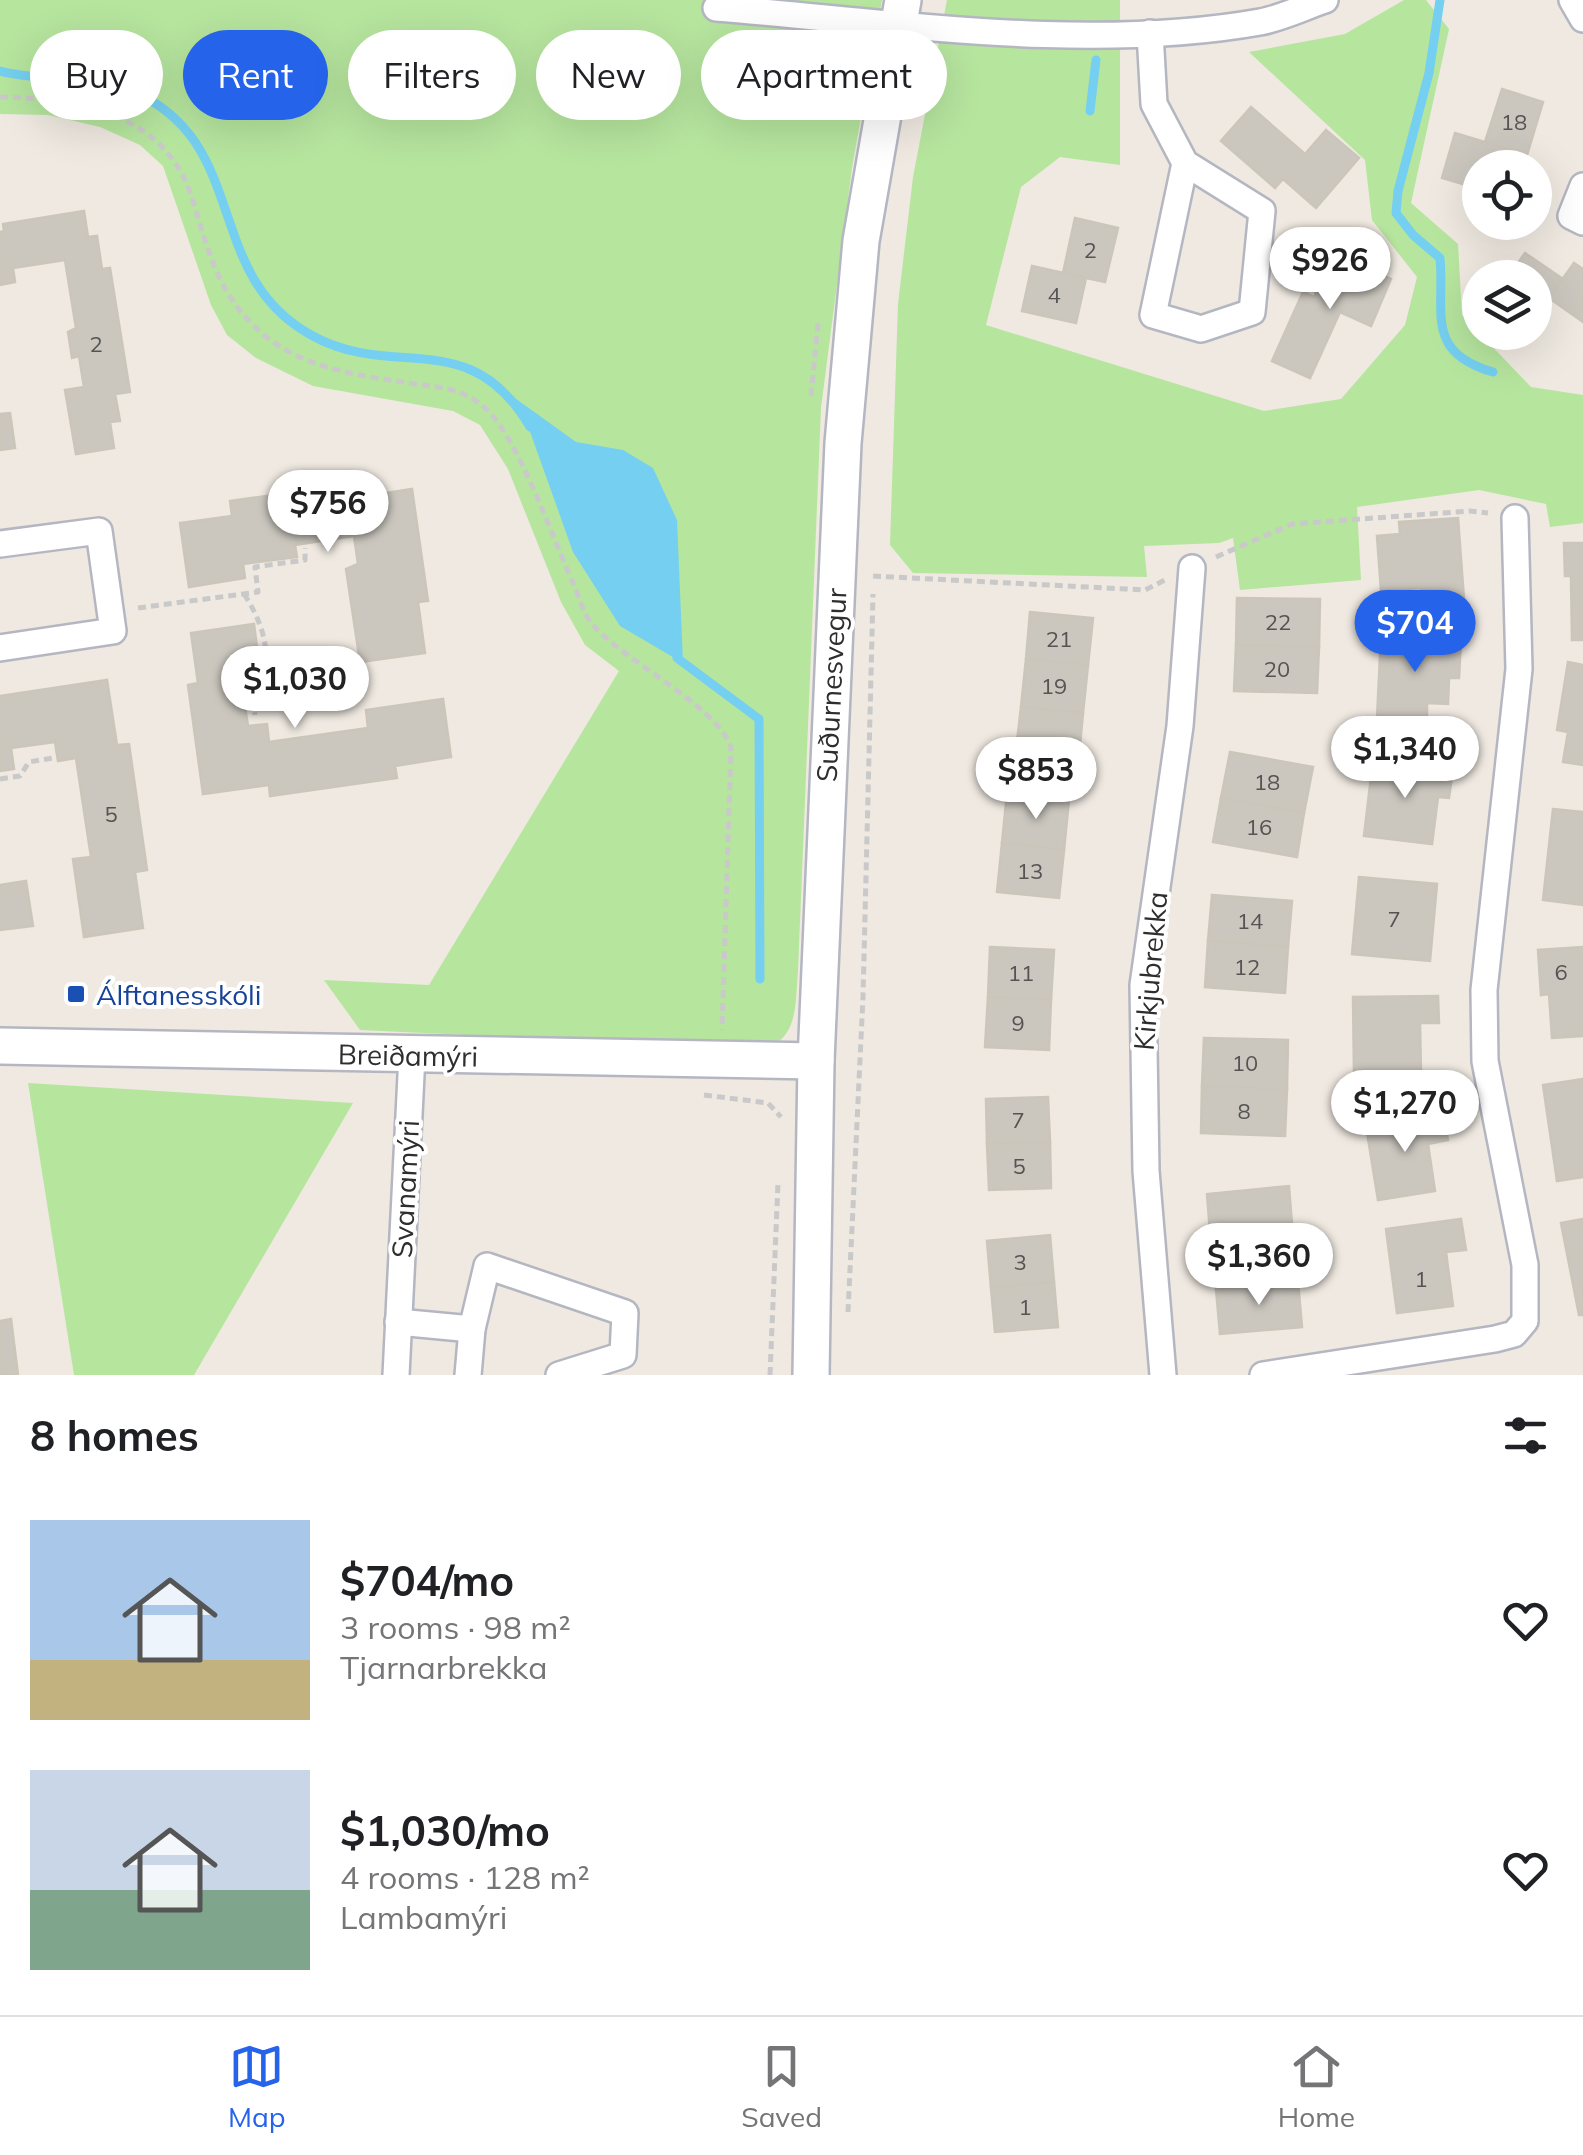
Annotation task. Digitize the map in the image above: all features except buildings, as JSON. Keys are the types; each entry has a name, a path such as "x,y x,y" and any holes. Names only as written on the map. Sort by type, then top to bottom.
{"street":[{"path":"716,8 901,12 949,26 1072,34 1150,33 1264,21 1325,0"},
{"path":"1572,0 1583,19"},
{"name":"Suðurnesvegur","path":"811,1375 816,1061 836,583 852,318 901,12"},
{"path":"1150,33 1154,104 1185,163 1262,211 1252,312 1200,329 1154,315 1185,163"},
{"path":"1583,186 1571,216 1583,222"},
{"path":"1263,1375 1495,1339 1514,1334 1525,1321 1525,1265 1485,1061 1484,990 1519,669 1516,518"},
{"path":"0,544 99,531 113,631 0,648"},
{"name":"Kirkjubrekka","path":"1163,1375 1146,1172 1142,986 1182,710 1192,568"},
{"name":"Breiðamýri","path":"0,1046 816,1061"},
{"name":"Svanamýri","path":"396,1375 412,1055"},
{"path":"468,1375 472,1329 487,1266 625,1313 623,1355 560,1375"},
{"path":"398,1322 472,1329"}],"path":[{"path":"916,124 946,50 949,26"},
{"path":"0,97 108,110 149,133 186,182 219,281 235,305 273,342 338,372 457,390 495,418 591,623 690,705 711,714 727,734 731,748 722,1033 737,1032"},
{"path":"873,576 1145,590 1292,524 1470,510 1516,518"},
{"path":"110,612 258,592 255,568 306,560 305,548"},
{"path":"848,1315 863,997 874,559"},
{"path":"244,594 261,620 268,672 260,690 253,691 255,715"},
{"path":"0,778 20,776 29,762 53,758"},
{"path":"718,1096 768,1103 781,1116 780,1136"},
{"path":"770,1375 778,1176"}],"green space":[{"path":"0,0 882,0 877,30 701,30 701,120 861,120 821,408 796,995 790,1027 776,1044 765,1049 360,1030 324,980 429,985 619,671 585,645 561,602 508,469 480,425 453,411 313,386 256,358 227,335 211,305 163,166 140,145 100,127 70,120 163,120 163,30 30,30 30,115 0,114"},
{"path":"947,0 1120,0 1120,165 1060,157 1021,187 986,325 1264,411 1341,399 1405,325 1417,277 1372,220 1365,160 1249,52 1345,34 1404,0 1426,0 1449,29 1411,203 1458,244 1462,350 1496,350 1531,387 1583,395 1583,523 1550,527 1546,504 1479,490 1357,507 1361,580 1240,590 1233,538 1219,543 1144,546 1147,577 913,573 890,545 898,304 924,120 947,120 947,30 941,30"},
{"path":"319,664 324,709 293,713 288,668"},
{"path":"28,1083 353,1103 194,1375 74,1375"}],"water":[{"path":"512,396 576,442 623,450 653,468 677,520 683,663 620,626 573,552 523,412"}],"waterway":[{"path":"1440,0 1429,73 1398,191 1396,213 1413,235 1440,258 1442,328 1447,341 1471,364 1493,372"},
{"path":"1090,111 1096,60"},
{"path":"0,71 112,84 167,111 193,140 211,172 253,278 276,309 311,335 342,348 456,365 482,375 507,395 530,427"},
{"path":"677,658 759,719 760,979"}],"place":[{"name":"Álftanesskóli","path":"76,994"}]}
